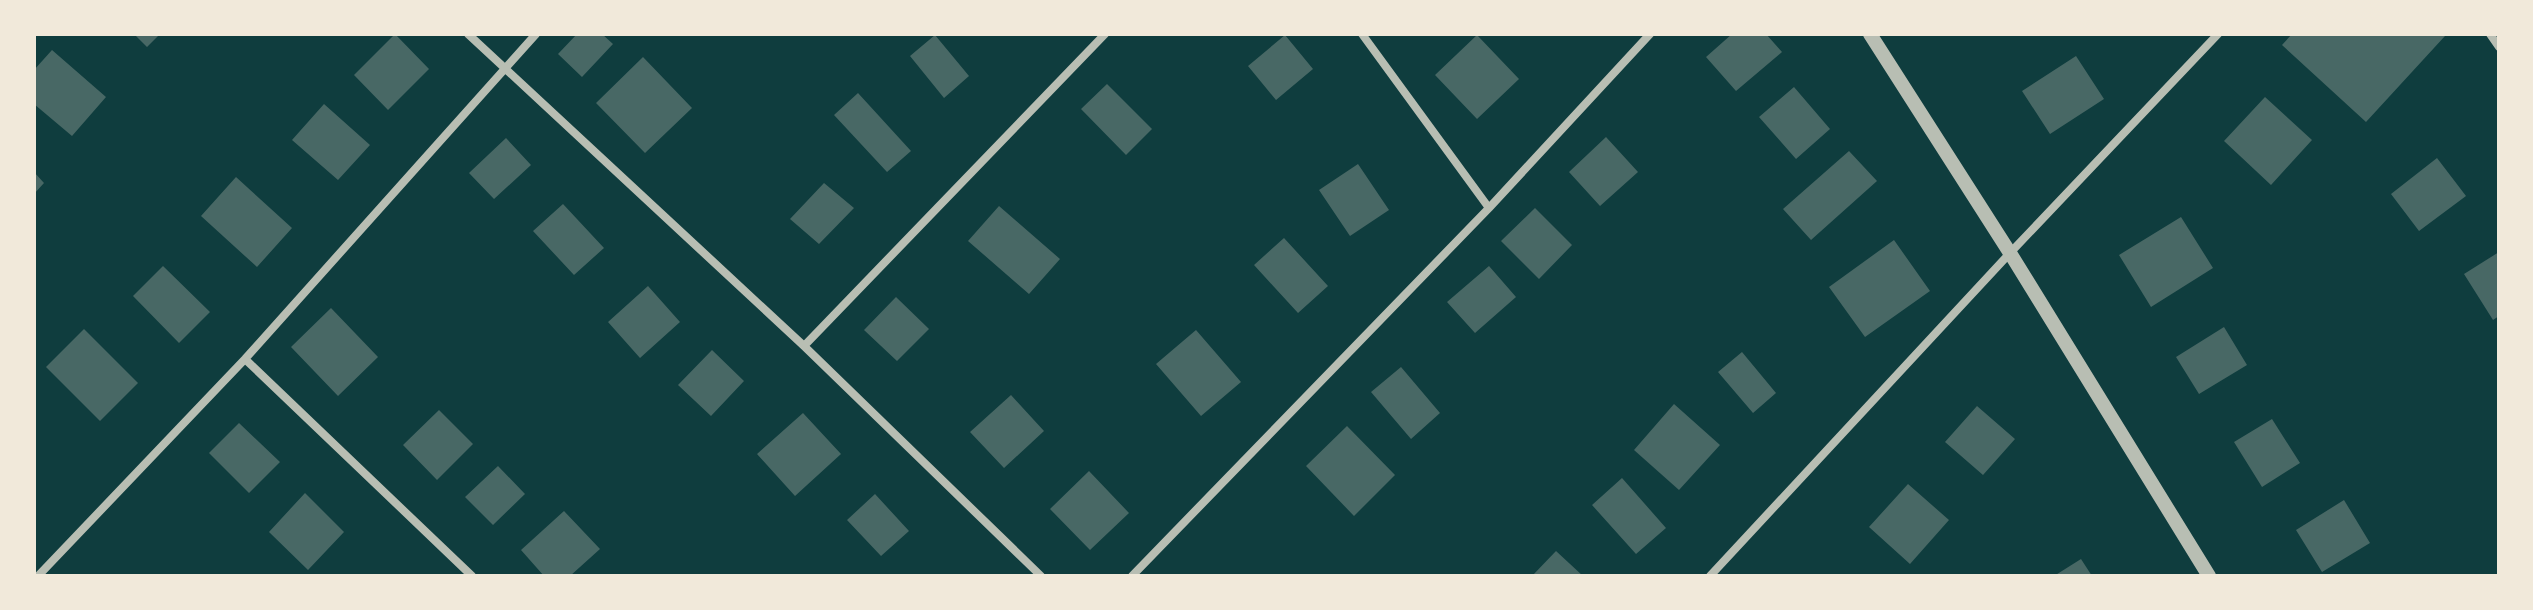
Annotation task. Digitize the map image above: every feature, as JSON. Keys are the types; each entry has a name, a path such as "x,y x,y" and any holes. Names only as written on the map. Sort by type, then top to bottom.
{"street":[{"path":"468,34 506,66 804,346 1041,576"},
{"path":"38,576 245,359 536,34"},
{"path":"804,346 1105,34"},
{"path":"1362,34 1489,208"},
{"path":"1132,576 1489,208 1650,34"},
{"path":"1870,34 2010,253 2209,576"},
{"path":"1710,576 2218,34"},
{"path":"2490,34 2499,47"},
{"path":"245,359 472,576"}],"building":[{"path":"134,34 160,34 147,47"},
{"path":"395,34 429,69 388,110 354,75"},
{"path":"577,34 602,34 613,44 582,77 558,54"},
{"path":"1732,34 1766,34 1782,52 1736,91 1706,57"},
{"path":"2292,34 2445,36 2366,122 2282,45"},
{"path":"935,35 969,76 944,98 910,56"},
{"path":"1285,35 1313,69 1276,100 1248,66"},
{"path":"1477,35 1519,79 1477,119 1435,75"},
{"path":"52,50 106,97 72,136 34,104 34,70"},
{"path":"2076,56 2104,99 2050,134 2022,91"},
{"path":"643,57 692,108 645,153 596,103"},
{"path":"1107,84 1152,129 1126,155 1081,109"},
{"path":"1794,87 1830,129 1796,159 1759,117"},
{"path":"858,93 911,151 887,172 834,115"},
{"path":"2265,97 2312,140 2271,185 2224,141"},
{"path":"324,104 370,145 338,180 292,140"},
{"path":"1606,137 1638,172 1600,206 1569,172"},
{"path":"506,138 531,165 494,199 469,173"},
{"path":"1849,151 1877,181 1811,240 1783,209"},
{"path":"2437,158 2466,196 2419,231 2391,194"},
{"path":"1358,164 1389,210 1350,236 1319,190"},
{"path":"34,172 44,183 34,194"},
{"path":"236,177 292,228 257,267 201,216"},
{"path":"824,183 854,208 819,244 790,219"},
{"path":"563,204 604,248 574,275 533,231"},
{"path":"999,206 1060,259 1029,294 968,241"},
{"path":"1535,208 1572,245 1539,279 1501,241"},
{"path":"2181,217 2213,268 2151,307 2119,255"},
{"path":"1284,238 1328,286 1298,313 1254,265"},
{"path":"1894,240 1930,291 1865,337 1829,287"},
{"path":"2499,252 2499,316 2493,320 2464,274"},
{"path":"163,266 210,312 179,343 133,296"},
{"path":"1489,266 1516,297 1475,333 1447,302"},
{"path":"648,286 680,322 640,358 608,322"},
{"path":"896,297 929,329 897,361 864,330"},
{"path":"331,308 378,357 338,396 291,347"},
{"path":"2224,327 2247,365 2199,394 2176,357"},
{"path":"84,329 138,383 100,421 46,367"},
{"path":"1196,330 1241,382 1201,416 1156,364"},
{"path":"712,350 744,381 711,416 678,385"},
{"path":"1742,352 1776,393 1753,413 1718,372"},
{"path":"1401,367 1440,413 1411,439 1371,392"},
{"path":"1011,395 1044,431 1004,468 970,432"},
{"path":"1674,404 1720,445 1679,490 1634,450"},
{"path":"1977,406 2015,439 1983,475 1945,442"},
{"path":"439,410 473,444 437,480 403,445"},
{"path":"803,413 841,454 795,496 757,454"},
{"path":"2272,419 2300,463 2262,487 2234,442"},
{"path":"239,423 280,462 249,493 209,453"},
{"path":"1347,426 1395,475 1354,516 1306,466"},
{"path":"498,466 525,494 493,525 465,497"},
{"path":"1089,471 1129,513 1090,550 1050,509"},
{"path":"1622,478 1666,528 1636,554 1592,505"},
{"path":"1908,484 1949,520 1910,564 1869,527"},
{"path":"305,493 344,532 308,570 269,532"},
{"path":"875,494 909,531 881,556 847,520"},
{"path":"2344,500 2370,543 2322,572 2296,530"},
{"path":"564,511 600,549 570,576 544,576 521,550"},
{"path":"1556,551 1583,576 1532,576"},
{"path":"2081,559 2092,576 2054,576"}]}
